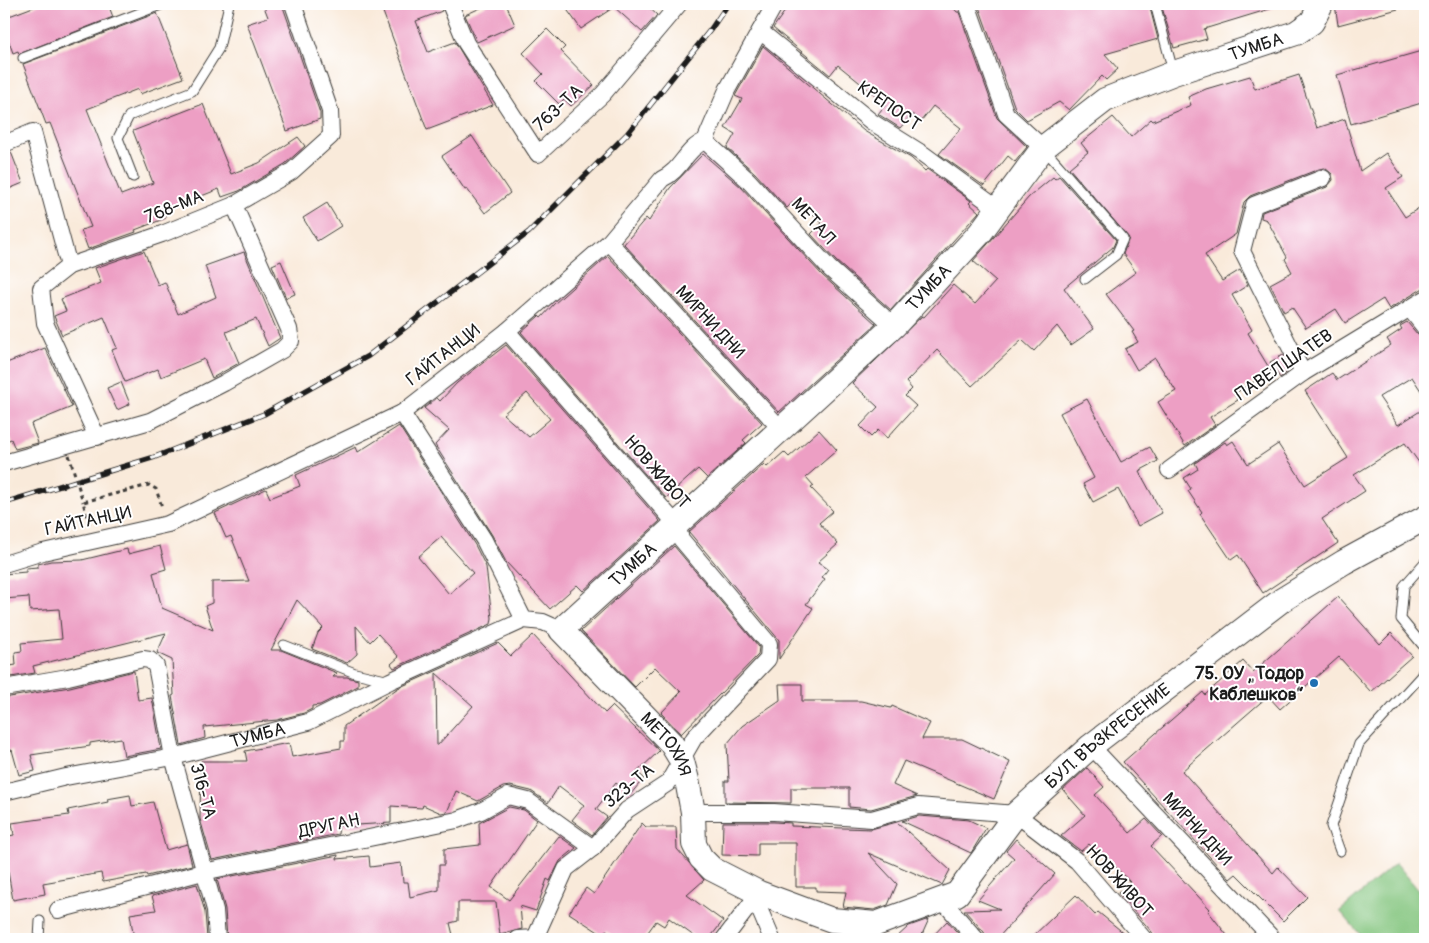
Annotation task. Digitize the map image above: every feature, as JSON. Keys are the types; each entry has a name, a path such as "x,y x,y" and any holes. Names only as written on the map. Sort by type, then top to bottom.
{"street":[{"name":"768-МА","path":"97,437 45,323 42,288 69,266 162,234 234,205 291,172 331,136 330,111 293,4"},
{"name":"763-ТА","path":"450,4 466,43 538,154 603,94 679,4"},
{"name":"ГАЙТАНЦИ","path":"4,564 43,552 168,524 402,413 507,331 609,242 662,179 673,174 694,145 705,141 727,90 775,4"},
{"path":"967,4 1006,114 1043,148"},
{"name":"ТУМБА","path":"561,630 894,326 980,233 1043,148 1105,100 1174,73 1296,33 1312,22 1321,4"},
{"name":"КРЕПОСТ","path":"760,31 872,122 923,154 998,209"},
{"path":"4,144 33,132 69,266"},
{"name":"МЕТАЛ","path":"705,141 748,180 828,268 894,326"},
{"path":"1303,373 1242,251 1254,205 1324,178"},
{"path":"4,463 97,437 158,416 224,383 282,350 290,340 289,329 234,205"},
{"name":"МИРНИ ДНИ","path":"609,242 781,429"},
{"name":"ПАВЕЛ ШАТЕВ","path":"1168,470 1303,373 1425,299"},
{"path":"1410,309 1425,328"},
{"name":"НОВ ЖИВОТ","path":"507,331 678,525 681,539 769,644"},
{"path":"402,413 484,540 524,620"},
{"name":"БУЛ. ВЪЗКРЕСЕНИЕ","path":"942,900 957,894 1016,814 1091,746 1282,600 1344,562 1425,518"},
{"name":"ТУМБА","path":"4,792 66,777 173,757 308,722 390,681 524,620"},
{"name":"МЕТОХИЯ","path":"524,620 543,622 561,630 671,743 682,761 693,812 694,844 701,858 712,869 757,896 832,920 876,924 942,900"},
{"name":"323-ТА","path":"518,939 535,938 566,869 593,848 627,810 668,783 694,738 768,659 769,644"},
{"name":"316-ТА","path":"4,688 68,677 143,659 150,660 156,666 173,757 203,872 215,910 218,939"},
{"name":"МИРНИ ДНИ","path":"1091,746 1273,939"},
{"name":"ДРУГАН","path":"58,910 203,872 457,820 481,811 508,796 528,801 593,848"},
{"path":"693,812 774,812 872,819 918,806 1016,814"},
{"name":"НОВ ЖИВОТ","path":"1016,814 1077,862 1144,939"},
{"path":"724,939 757,896"},
{"path":"757,896 772,939"},
{"path":"942,900 976,939"}],"lane":[{"path":"23,58 163,4"},
{"path":"133,177 118,138 128,116 192,91 219,48 229,4"},
{"path":"1155,4 1174,73"},
{"path":"1043,148 1123,239 1116,255 1085,278"},
{"path":"1425,562 1404,586 1401,619 1425,648"},
{"path":"284,644 355,673 390,681"},
{"path":"1340,851 1332,826 1359,744 1420,676 1425,667"},
{"path":"39,939 40,922"}],"path":[{"path":"69,455 88,521"},
{"path":"83,502 153,486 168,524"}],"green space":[{"path":"1396,863 1425,898 1425,939 1364,939 1340,911"}],"building":[{"path":"41,4 108,4 113,17 19,54 18,51 13,53 4,28 4,18"},
{"path":"263,4 282,4 320,113 320,119 287,131 247,24 268,17"},
{"path":"380,4 440,4 442,11 416,21 428,52 455,42 493,105 427,130"},
{"path":"489,4 506,4 515,25 477,42 465,15"},
{"path":"563,4 645,4 657,15 642,32 614,7 581,29"},
{"path":"790,4 950,4 959,12 997,118 1027,147 1015,162 1008,156 984,186 939,154 961,128 933,106 921,121 912,114 900,128 878,114 886,104 838,65 830,75 773,28"},
{"path":"978,4 1149,4 1158,39 1105,54 1118,69 1106,80 1102,76 1069,110 1059,102 1027,120 1015,108"},
{"path":"1161,4 1273,4 1273,8 1204,29 1207,39 1174,48"},
{"path":"1335,4 1398,4 1398,9 1338,25"},
{"path":"157,13 183,78 140,94 138,89 87,109 121,195 153,183 133,131 203,104 231,174 259,163 298,137 305,146 285,164 239,191 222,197 219,189 164,211 166,218 135,230 136,232 88,249 81,230 91,227 50,123 46,124 23,64"},
{"path":"547,29 565,47 561,51 594,85 571,106 564,99 559,104 536,81 543,74 523,53"},
{"path":"763,46 864,131 911,158 925,171 927,169 971,201 969,203 979,212 891,310 836,261 811,234 822,223 797,198 787,208 755,173 727,148 735,134 725,128 742,99 735,96"},
{"path":"1425,50 1425,102 1351,124 1337,75"},
{"path":"1299,75 1317,128 1345,119 1360,171 1386,153 1403,177 1386,188 1405,217 1425,204 1425,287 1389,309 1383,299 1345,323 1336,309 1306,328 1292,307 1284,312 1270,284 1292,272 1285,259 1287,257 1267,220 1261,218 1262,212 1327,187 1333,180 1332,174 1325,168 1319,169 1250,196 1244,202 1236,234 1205,255 1222,281 1240,270 1248,285 1232,295 1252,330 1248,333 1271,371 1234,394 1238,400 1210,417 1215,425 1185,446 1158,402 1176,391 1155,358 1137,370 1125,349 1138,342 1132,332 1134,331 1106,294 1136,272 1123,254 1129,238 1069,168 1088,152 1081,143 1113,117 1131,137 1151,119 1153,121 1191,105 1188,97 1206,89 1250,76 1255,89"},
{"path":"472,136 510,193 485,213 467,189 465,190 442,156"},
{"path":"11,152 23,183 4,191 4,154"},
{"path":"703,154 741,187 822,275 876,324 779,412 624,244 646,218 649,221 670,188"},
{"path":"1059,176 1116,240 1113,247 1064,288 1094,329 1071,345 1057,326 1034,351 1022,340 972,386 937,350 906,382 912,389 905,396 916,406 887,438 878,430 871,437 860,426 878,407 852,383 922,316 924,317 953,285 975,304 996,281 973,261 1029,197 1053,177 1055,179"},
{"path":"327,203 341,226 317,241 303,218"},
{"path":"144,251 158,285 165,282 178,314 216,297 205,266 244,252 280,338 268,346 256,319 226,332 239,363 212,378 204,359 161,377 158,369 125,382 112,350 117,348 104,317 62,335 54,316 66,311 61,299 101,283 95,268"},
{"path":"608,256 762,423 743,440 746,443 707,478 698,469 666,498 521,332 539,316 541,318"},
{"path":"281,261 295,294 286,298 272,265"},
{"path":"1407,322 1418,335 1425,338 1425,397 1412,377 1379,397 1398,425 1425,408 1425,471 1405,443 1354,475 1365,491 1322,519 1338,543 1263,593 1238,555 1231,560 1200,514 1202,512 1188,491 1191,489 1184,478 1198,469 1195,463 1225,442 1227,445 1233,441 1248,464 1278,444 1305,485 1348,458 1305,391 1332,373 1337,380 1391,345 1387,339 1402,329 1400,326"},
{"path":"506,345 660,521 583,591 577,585 550,609 506,562 492,535 435,445 449,430 424,408 437,398 440,401 457,383","holes":["527,393 550,419 529,437 503,414"]},
{"path":"45,348 72,407 31,424 38,443 15,449 11,439 4,442 4,364"},
{"path":"1283,355 1290,370 1280,378 1270,362"},
{"path":"121,382 130,404 117,410 107,388"},
{"path":"1087,399 1121,462 1150,447 1158,461 1139,471 1162,513 1138,526 1118,489 1093,502 1083,484 1094,478 1060,413"},
{"path":"399,426 475,545 486,567 492,618 491,624 394,668 391,664 399,657 378,634 370,642 356,626 357,654 347,663 312,649 318,633 323,628 297,600 271,650 281,650 337,673 333,677 347,677 358,680 358,686 320,705 312,706 312,709 304,713 277,720 204,727 205,738 181,745 172,696 174,695 172,660 157,653 166,633 33,666 35,673 11,677 10,666 16,665 15,652 22,651 21,643 62,639 59,609 30,611 29,597 4,599 4,574 26,572 26,568 38,567 38,564 51,561 82,560 127,549 128,554 160,546 166,569 153,573 162,608 213,630 205,606 212,603 212,582 249,581 231,536 226,538 215,513 266,489 270,498 300,486 296,475 356,447 358,452","holes":["441,537 473,573 449,594 418,557"]},
{"path":"819,430 837,450 806,477 814,486 811,488 833,511 819,523 838,544 818,562 828,569 822,577 825,579 806,604 813,608 779,659 779,640 689,532 764,464 767,467 784,452 789,457"},
{"path":"674,546 759,647 758,655 681,734 661,713 681,692 655,667 635,687 581,631"},
{"path":"1338,597 1380,644 1391,633 1412,656 1371,692 1339,657 1280,709 1268,696 1182,771 1273,873 1278,867 1307,897 1283,921 1236,874 1230,879 1123,762 1203,692 1205,695 1243,661 1253,672"},
{"path":"533,635 605,713 612,706 659,751 637,772 644,778 630,795 616,783 596,809 607,817 592,835 572,820 584,805 559,786 548,803 531,791 510,786 503,787 478,801 456,791 447,812 441,813 423,805 422,808 391,806 391,823 357,825 356,827 339,825 338,834 212,860 200,819 201,761 247,761 245,751 289,743 292,757 341,748 341,741 344,741 344,726 398,688 498,643 511,656","holes":["436,673 473,706 437,746"]},
{"path":"134,671 138,700 152,698 161,749 124,756 121,738 90,743 90,746 31,755 35,771 19,775 12,750 4,752 4,698 70,687"},
{"path":"779,684 802,684 802,701 861,701 891,708 892,706 930,723 922,739 962,739 1010,762 994,799 904,761 893,785 917,796 871,809 849,807 849,788 791,788 791,803 725,802 725,781 729,781 727,744 742,726 780,700"},
{"path":"1087,768 1104,787 1095,795 1130,833 1146,819 1162,836 1151,846 1210,909 1208,911 1230,939 1154,939 1152,932 1118,893 1130,882 1098,849 1096,851 1089,844 1081,851 1061,836 1085,815 1063,790"},
{"path":"130,795 132,806 153,802 166,850 187,844 192,865 147,876 146,874 103,882 101,873 43,883 45,894 13,900 4,849 4,837 14,835 12,823 69,815 68,810 108,802 107,799"},
{"path":"509,807 524,810 537,820 491,887 509,900 559,836 576,848 560,861 550,881 547,879 536,911 520,906 522,929 500,935 496,902 458,902 458,921 450,923 454,939 227,939 225,909 217,879 338,855 337,859 369,856 370,867 401,863 403,882 408,882 410,897 439,890 439,865 444,865 444,849 480,845 479,823"},
{"path":"919,816 969,820 986,828 971,853 902,821"},
{"path":"723,822 774,822 791,823 791,826 871,829 897,822 950,870 942,885 868,853 897,884 888,905 874,910 843,907 846,892 816,891 816,887 796,887 796,843 758,843 758,856 722,855"},
{"path":"642,823 646,827 676,827 677,849 704,880 687,895 723,921 709,939 698,939 669,918 664,926 656,921 643,939 619,939 606,930 603,935 569,913 586,888 594,894"},
{"path":"1016,839 1055,874 997,939 986,939 984,932 964,910 1000,909 978,900 1014,858 1006,851"},
{"path":"197,884 205,912 207,939 134,939 130,914 156,910 152,896"},
{"path":"1076,895 1095,915 1098,912 1131,939 1030,939"},
{"path":"929,919 920,939 895,939 909,926"},
{"path":"947,921 963,939 930,939"}],"railway":[{"path":"4,503 155,457 264,414 368,356 529,232 627,134 711,29 728,4"}],"place":[{"name":"75. ОУ „Тодор Каблешков“","path":"1314,683"}]}
